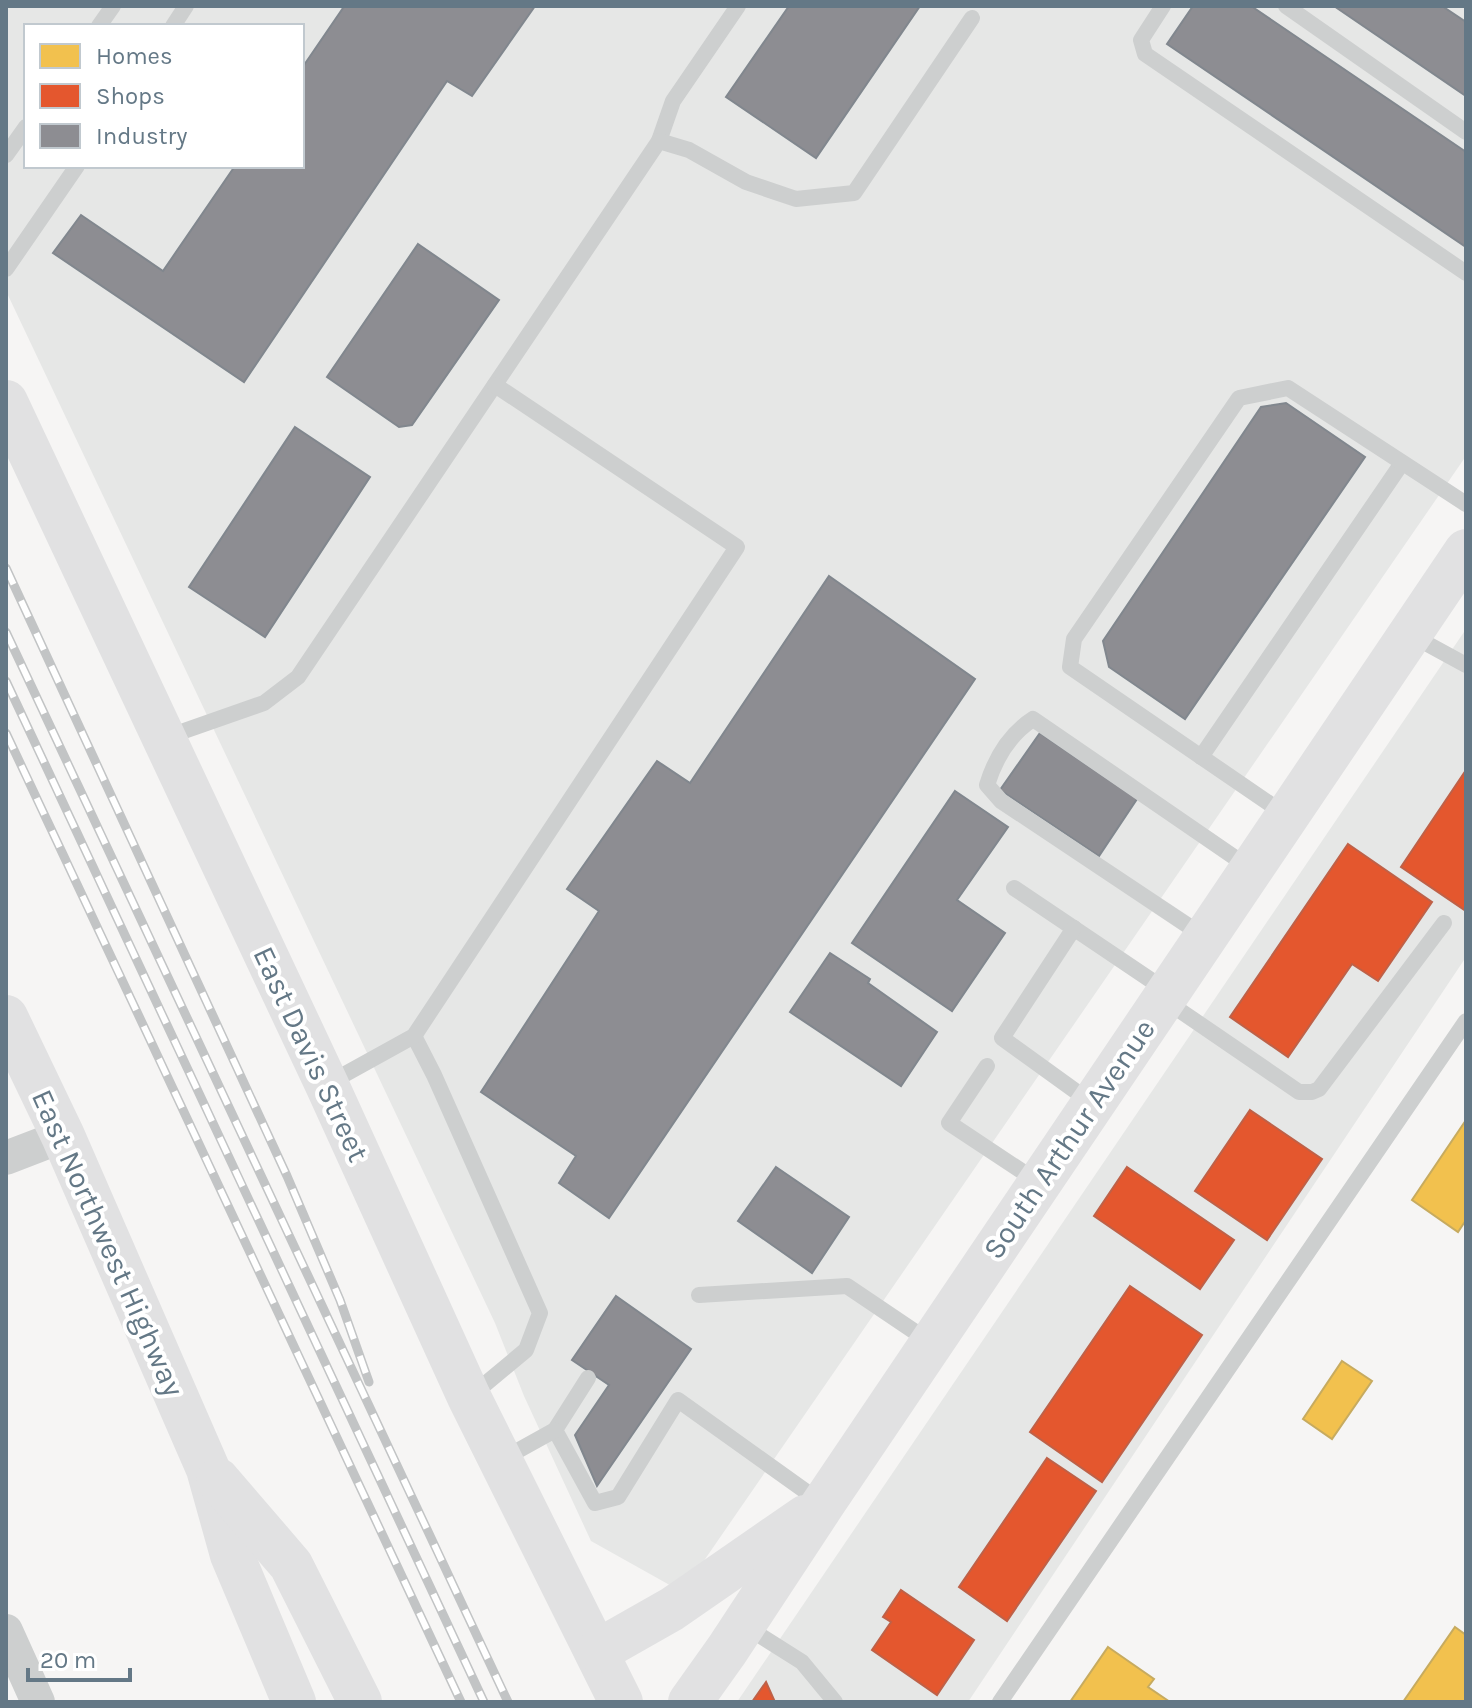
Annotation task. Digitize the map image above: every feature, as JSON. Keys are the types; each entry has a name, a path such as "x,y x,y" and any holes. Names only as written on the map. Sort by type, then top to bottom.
{"street":[{"name":"East Davis Street","path":"6,402 327,1085 469,1397 621,1702"},
{"name":"South Arthur Avenue","path":"598,1651 672,1609 823,1504 1466,551"},
{"name":"East Northwest Highway","path":"6,1017 63,1136 208,1469 232,1555 294,1702"},
{"path":"6,1158 63,1136"},
{"name":"East Northwest Highway","path":"208,1469 291,1565 360,1702"},
{"path":"690,1702 823,1504"},
{"path":"6,1631 38,1702"}],"lane":[{"path":"100,24 113,6"},
{"path":"174,24 186,6"},
{"path":"162,739 264,703 298,677 659,141 673,101 738,6"},
{"path":"1163,6 1141,40 1145,54 1466,273"},
{"path":"1286,6 1466,132"},
{"path":"659,141 689,150 746,182 796,199 854,193 972,18"},
{"path":"6,155 24,130"},
{"path":"6,269 76,168"},
{"path":"327,1085 414,1036 737,547 495,385"},
{"path":"1287,816 1070,667 1074,639 1239,398 1288,388 1466,504"},
{"path":"1201,757 1402,463"},
{"path":"1410,634 1466,665"},
{"path":"1205,937 1001,801 987,785 994,763 1019,729 1033,719 1252,869"},
{"path":"1014,888 1299,1092 1319,1089 1444,923"},
{"path":"1074,928 1002,1038 1093,1104"},
{"path":"1000,1702 1466,1021"},
{"path":"414,1036 540,1313 526,1350 469,1397"},
{"path":"987,1066 949,1123 1040,1183"},
{"path":"699,1295 847,1286 931,1343"},
{"path":"501,1460 555,1430 588,1378"},
{"path":"555,1430 595,1503 618,1497 678,1400 823,1504"},
{"path":"743,1626 802,1662 835,1702"}],"shaded area":[{"path":"6,6 1466,6 1466,456 701,1565 675,1588 591,1541 524,1396 495,1323 6,291"},
{"path":"1466,629 1466,957 968,1702 737,1702"}],"building: Homes":[{"path":"1466,1120 1466,1225 1464,1223 1458,1232 1412,1200"},
{"path":"1342,1361 1372,1381 1332,1439 1303,1419"},
{"path":"1455,1627 1466,1635 1466,1702 1403,1702"},
{"path":"1108,1647 1154,1679 1148,1687 1170,1702 1070,1702"}],"building: Shops":[{"path":"1466,770 1466,911 1401,867"},
{"path":"1348,844 1432,902 1378,981 1352,964 1288,1057 1230,1017"},
{"path":"1250,1110 1322,1159 1267,1240 1195,1191"},
{"path":"1127,1167 1234,1240 1200,1289 1094,1216"},
{"path":"1130,1286 1202,1335 1102,1482 1030,1432"},
{"path":"1047,1458 1096,1491 1007,1621 959,1587"},
{"path":"901,1590 974,1640 937,1695 872,1650 891,1622 883,1617"},
{"path":"766,1682 775,1702 752,1702"}],"building: Industry":[{"path":"340,6 535,6 472,96 447,81 244,382 53,253 81,215 163,271 234,168 304,168 304,65 343,8"},
{"path":"789,6 920,6 816,158 726,97"},
{"path":"1193,6 1251,6 1466,152 1466,247 1167,44"},
{"path":"1334,6 1442,6 1466,22 1466,96"},
{"path":"418,244 499,300 412,425 399,427 327,377"},
{"path":"1286,403 1365,457 1185,719 1109,667 1103,641 1261,407"},
{"path":"295,427 370,477 265,637 189,587"},
{"path":"829,576 975,679 609,1218 559,1183 576,1156 481,1092 599,911 567,889 657,761 690,783"},
{"path":"1040,733 1137,799 1099,856 1000,790"},
{"path":"955,791 1008,827 957,900 1005,933 952,1011 852,943"},
{"path":"830,953 870,979 868,983 937,1032 901,1086 790,1012"},
{"path":"776,1167 849,1217 812,1273 738,1221"},
{"path":"616,1296 691,1349 597,1486 575,1435 609,1385 572,1360"}],"railway":[{"path":"6,568 287,1176 340,1300 369,1382"},
{"path":"6,632 508,1702"},
{"path":"6,681 484,1702"},
{"path":"6,733 461,1702"}]}
